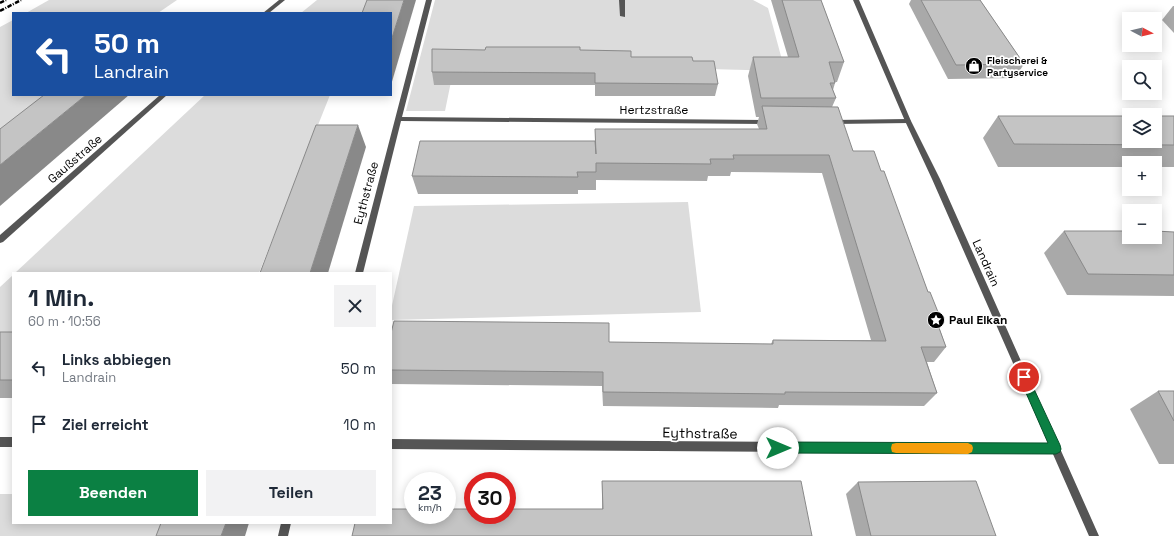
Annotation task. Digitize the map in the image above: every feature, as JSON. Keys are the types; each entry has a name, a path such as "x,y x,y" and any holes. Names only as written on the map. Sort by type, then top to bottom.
{"street":[{"path":"267,12 282,0"},
{"path":"399,119 429,0"},
{"path":"622,0 623,16"},
{"name":"Landrain","path":"856,0 908,121 936,179 1094,536"},
{"name":"Gaußstraße","path":"0,240 163,96"},
{"name":"Hertzstraße","path":"399,119 772,122"},
{"name":"Eythstraße","path":"359,272 399,119"},
{"path":"828,122 908,121"},
{"path":"0,442 12,442"},
{"name":"Eythstraße","path":"392,444 1056,449"},
{"path":"283,536 286,524"}],"shaded area":[{"path":"49,0 177,0 159,12 28,12"},
{"path":"317,0 368,0 363,12 302,12"},
{"path":"435,0 753,0 768,8 785,71 455,62 445,111 406,111"},
{"path":"12,21 12,96 48,96 0,133 0,27"},
{"path":"204,96 330,96 259,272 16,272"},
{"path":"688,202 701,312 392,320 392,305 414,206"},
{"path":"12,276 12,333 0,333 0,287"},
{"path":"0,494 12,494 12,524 182,524 178,536 0,536"}],"building":[{"path":"367,0 404,0 392,38 392,12 362,12"},
{"path":"782,0 821,0 844,62 829,62 835,83 830,83 836,98 761,98 753,57 799,57"},
{"path":"921,0 980,0 1024,64 956,65"},
{"path":"486,47 580,47 580,50 631,51 631,57 692,57 693,61 714,61 718,84 595,83 595,73 432,72 432,49 485,50"},
{"path":"43,96 85,96 0,165 0,129"},
{"path":"762,106 838,107 853,151 874,151 881,171 884,171 928,292 930,292 940,317 935,317 946,347 921,347 937,393 785,392 785,394 603,392 603,372 392,370 392,329 394,321 609,323 609,342 773,344 773,340 886,341 829,155 733,155 734,159 710,159 711,164 596,163 596,172 577,172 578,177 412,176 420,141 595,141 596,154 595,129 767,129"},
{"path":"998,116 1122,116 1122,145 1014,144"},
{"path":"1162,116 1174,116 1174,145 1162,145"},
{"path":"316,125 358,125 310,272 260,272"},
{"path":"1064,231 1122,231 1122,244 1162,244 1162,231 1174,232 1174,275 1088,274"},
{"path":"0,332 12,332 12,380 0,380"},
{"path":"1158,391 1174,391 1174,421"},
{"path":"602,481 801,481 812,536 352,536 355,524 392,524 392,509 404,509 404,524 456,524 456,509 464,509 464,524 516,524 516,509 603,509"},
{"path":"976,481 996,536 871,536 858,482"},
{"path":"161,524 226,524 221,536 156,536"}],"railway":[{"path":"0,3 6,0"},
{"path":"0,11 21,0"}],"slow traffic":[{"path":"896,448 968,448"}],"place":[{"name":"Fleischerei & Partyservice","path":"974,66"},
{"name":"Paul Elkan","path":"936,320"}],"route":[{"path":"778,448 1056,449 1024,377"}]}
